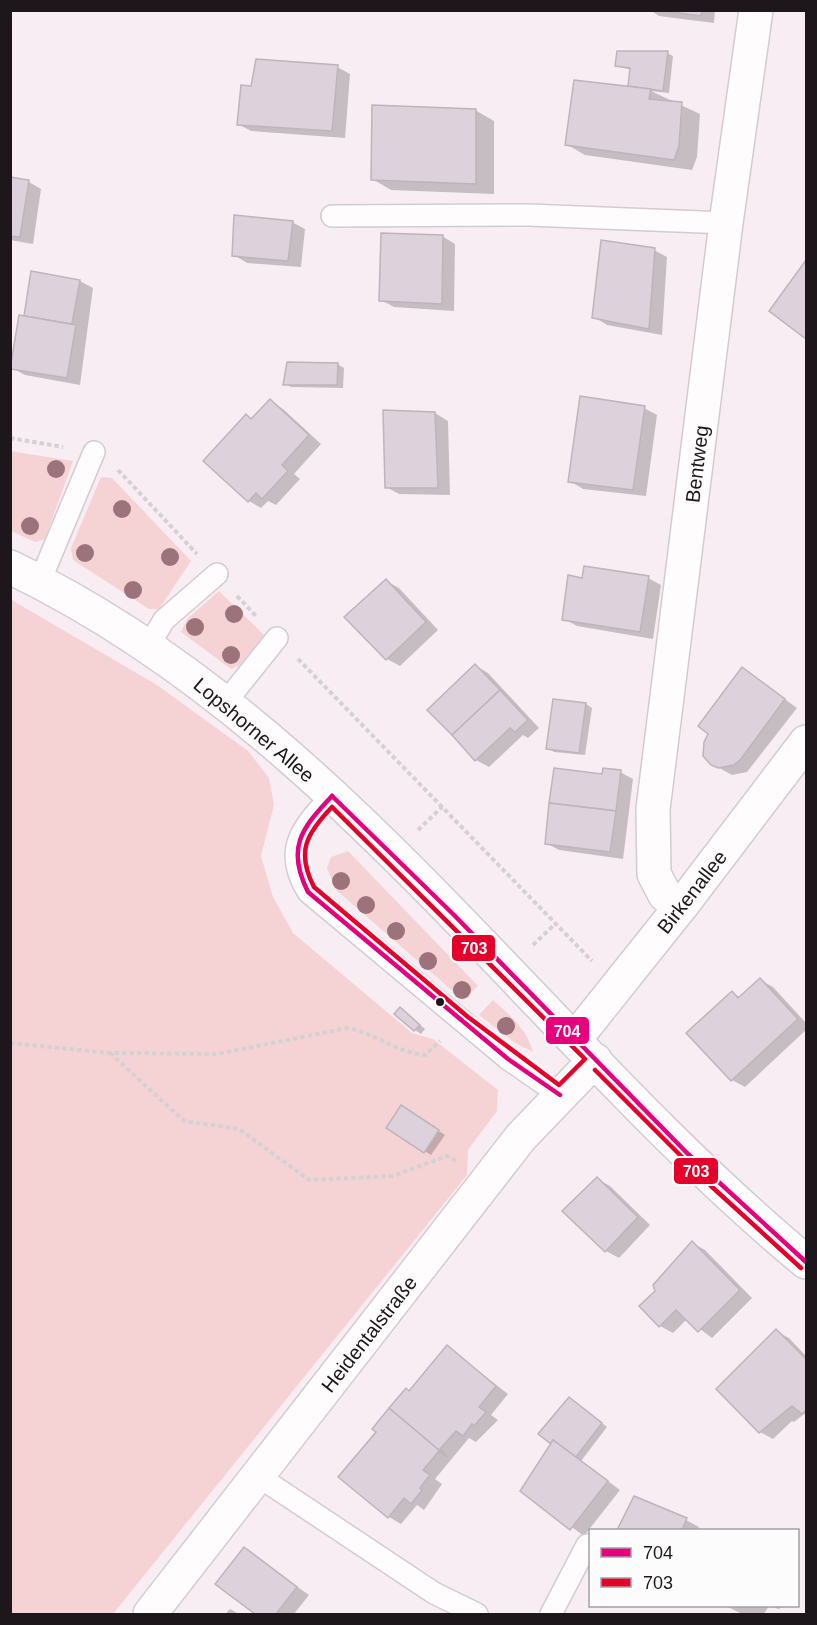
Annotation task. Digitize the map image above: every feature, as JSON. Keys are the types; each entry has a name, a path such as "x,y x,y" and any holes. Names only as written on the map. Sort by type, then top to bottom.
{"street":[{"name":"Bentweg","path":"682,905 666,895 654,874 653,809 726,223 756,10"},
{"name":"Lopshorner Allee","path":"10,567 40,581 149,645 225,704 332,796 380,840 723,1189 807,1262"},
{"name":"Birkenallee","path":"585,1049 604,1005 807,742"},
{"name":"Heidentalstraße","path":"150,1614 521,1137 561,1095 585,1049"}],"lane":[{"path":"332,216 530,215 726,223"},
{"path":"40,581 94,452"},
{"path":"149,645 164,620 217,574"},
{"path":"225,704 277,638"},
{"path":"332,796 308,821 298,838 296,859 299,877 309,892 508,1059 561,1095"},
{"path":"258,1476 434,1593 477,1614"},
{"path":"551,1614 587,1545"}],"path":[{"path":"10,438 94,452 110,461 277,638 592,962 604,1005"},
{"path":"417,831 442,807"},
{"path":"531,947 554,925"},
{"path":"10,1043 110,1053 217,1054 348,1028 366,1032 414,1054 425,1055 459,1018"},
{"path":"110,1053 184,1121 239,1130 309,1180 393,1176 447,1156 488,1180"}],"shaded area":[{"path":"10,451 73,461 45,539 35,542 11,531"},
{"path":"101,477 112,478 191,561 159,609 149,609 73,560 71,548"},
{"path":"219,591 264,635 240,665 231,669 181,632 187,619"},
{"path":"10,599 157,685 248,751 269,778 274,805 261,856 273,897 293,933 412,1033 433,1039 498,1090 497,1111 468,1150 467,1175 113,1614 11,1614"},
{"path":"348,851 478,986 463,1000 336,890 327,868 331,857"},
{"path":"493,1000 522,1029 533,1052 515,1043 479,1015"}],"building":[{"path":"656,10 702,10 701,16"},
{"path":"617,51 668,51 663,91 628,86 630,68 615,66"},
{"path":"256,59 338,65 332,131 237,125 241,85 251,86"},
{"path":"574,80 651,89 649,99 682,102 679,146 674,160 565,145"},
{"path":"372,105 476,109 476,184 371,180"},
{"path":"10,177 29,180 20,237 10,236"},
{"path":"234,215 293,221 288,261 232,256"},
{"path":"381,233 443,235 442,304 379,301"},
{"path":"601,240 655,248 649,329 592,318"},
{"path":"806,260 806,339 769,311"},
{"path":"31,271 80,280 72,324 24,316"},
{"path":"19,315 76,325 67,378 10,369"},
{"path":"287,362 338,363 337,385 283,385"},
{"path":"580,396 645,406 633,490 568,482"},
{"path":"270,399 309,435 282,465 288,471 262,499 256,493 248,502 203,461 246,414 251,419"},
{"path":"383,410 435,412 438,488 385,488"},
{"path":"584,566 649,576 640,632 562,620 568,575 582,578"},
{"path":"386,579 426,622 386,660 344,617"},
{"path":"475,664 500,690 452,735 427,710"},
{"path":"742,667 785,699 741,759 734,765 718,768 711,765 703,756 704,742 708,734 698,726"},
{"path":"500,690 528,720 515,732 510,728 475,761 452,735"},
{"path":"553,699 586,703 579,753 546,749"},
{"path":"554,768 602,774 603,768 621,770 616,811 549,803"},
{"path":"549,803 616,811 610,852 545,844"},
{"path":"760,978 798,1019 731,1081 686,1033 732,991 738,998"},
{"path":"400,1007 420,1025 414,1031 394,1014"},
{"path":"401,1105 439,1130 424,1153 386,1128"},
{"path":"597,1177 638,1217 605,1252 562,1211"},
{"path":"692,1241 740,1290 698,1332 676,1310 659,1327 639,1306 655,1291 653,1285"},
{"path":"776,1329 806,1359 806,1410 802,1414 792,1406 759,1433 716,1389"},
{"path":"447,1345 496,1386 479,1407 486,1412 474,1426 472,1424 463,1436 456,1431 440,1449 447,1457 389,1408 406,1388 409,1391"},
{"path":"569,1397 602,1423 576,1457 553,1440 551,1444 538,1434"},
{"path":"389,1408 447,1457 439,1451 423,1470 430,1475 420,1488 422,1490 411,1504 404,1498 388,1518 338,1477 376,1432 372,1429"},
{"path":"553,1440 608,1481 570,1530 520,1491"},
{"path":"634,1496 687,1518 682,1529 618,1529"},
{"path":"244,1547 297,1587 276,1614 255,1614 215,1584"}],"transit line":[{"name":"704","path":"332,796 454,915 687,1153 806,1262"},
{"name":"704","path":"332,796 312,819 300,840 298,863 308,892 508,1059 560,1095"},
{"name":"703","path":"332,807 585,1059 559,1085 468,1017 314,887 306,864 306,844 316,826 332,807"},
{"name":"703","path":"595,1070 711,1186 801,1268"}]}
